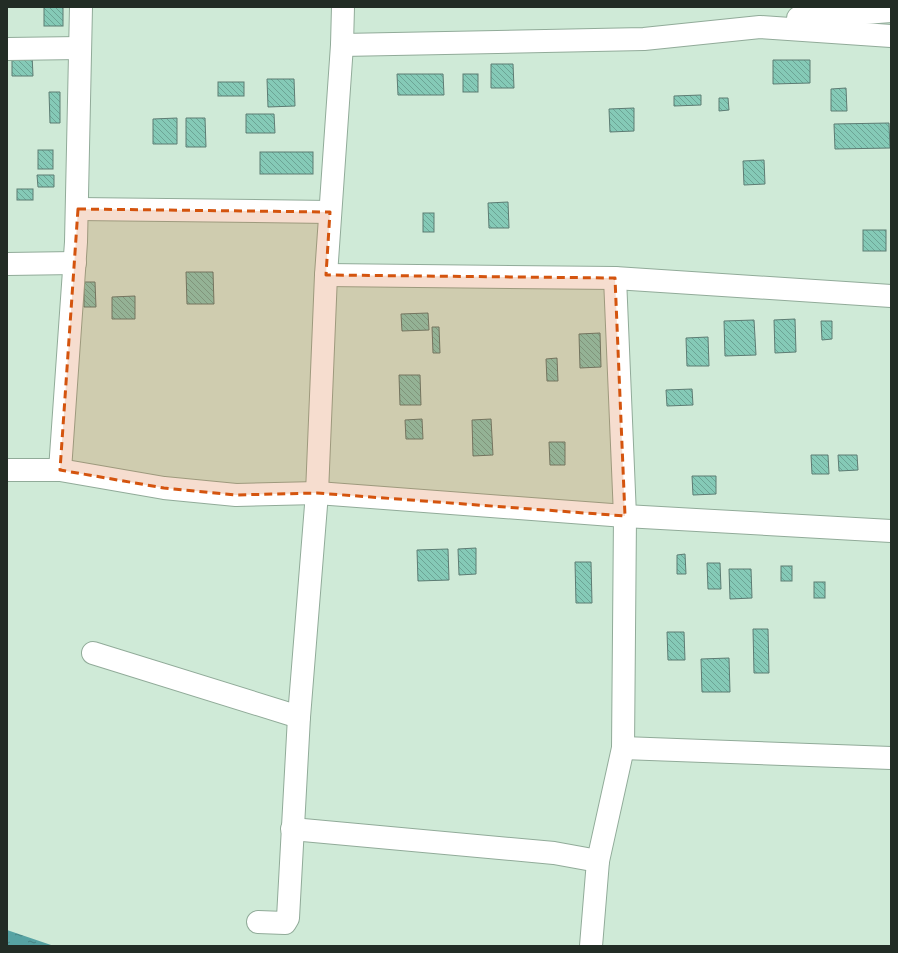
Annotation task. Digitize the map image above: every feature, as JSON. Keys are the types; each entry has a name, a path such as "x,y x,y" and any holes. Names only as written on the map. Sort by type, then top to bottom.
{"street":[{"path":"60,470 78,209 81,7"},
{"path":"258,922 285,923 288,918 299,717 317,493 326,275 342,45 343,7"},
{"path":"760,27 776,20 891,11"},
{"path":"342,45 644,39 760,27 891,36"},
{"path":"7,49 80,48"},
{"path":"78,209 330,212"},
{"path":"7,264 75,263"},
{"path":"326,275 615,278 891,296"},
{"path":"592,946 598,861 623,748 625,516 615,278"},
{"path":"7,470 60,470 164,488 236,495 317,493 625,516 891,531"},
{"path":"93,653 299,717"},
{"path":"623,748 891,758"},
{"path":"292,829 554,853 598,861"}],"highlighted area":[{"path":"78,209 330,212 326,275 615,278 625,516 317,493 236,495 164,488 60,470"}],"water":[{"path":"7,930 54,946 7,946"}],"building":[{"path":"44,7 63,7 63,26 44,26"},
{"path":"32,54 33,76 12,76 12,55"},
{"path":"773,60 810,60 810,83 773,84"},
{"path":"491,64 513,64 514,88 491,88"},
{"path":"397,74 443,74 444,95 398,95"},
{"path":"463,74 478,74 478,92 463,92"},
{"path":"267,79 294,79 295,106 268,107"},
{"path":"218,82 244,82 244,96 218,96"},
{"path":"846,88 847,111 831,111 831,89"},
{"path":"49,92 60,92 60,123 50,123"},
{"path":"701,95 701,105 674,106 674,96"},
{"path":"719,98 728,98 729,110 719,111"},
{"path":"634,108 634,131 610,132 609,109"},
{"path":"246,114 274,114 275,133 246,133"},
{"path":"177,118 177,144 153,144 153,119"},
{"path":"186,118 205,118 206,147 186,147"},
{"path":"889,123 890,148 835,149 834,124"},
{"path":"38,150 53,150 53,169 38,169"},
{"path":"260,152 313,152 313,174 260,174"},
{"path":"764,160 765,184 744,185 743,161"},
{"path":"37,175 54,175 54,187 38,187"},
{"path":"17,189 33,189 33,200 17,200"},
{"path":"508,202 509,228 489,228 488,203"},
{"path":"423,213 434,213 434,232 423,232"},
{"path":"863,230 886,230 886,251 863,251"},
{"path":"186,272 213,272 214,304 187,304"},
{"path":"84,282 95,282 96,307 84,307"},
{"path":"135,296 135,319 112,319 112,297"},
{"path":"428,313 429,330 402,331 401,314"},
{"path":"795,319 796,352 775,353 774,320"},
{"path":"754,320 756,355 725,356 724,321"},
{"path":"821,321 832,321 832,339 822,340"},
{"path":"432,327 439,327 440,353 433,353"},
{"path":"600,333 601,367 580,368 579,334"},
{"path":"708,337 709,366 687,366 686,338"},
{"path":"557,358 558,381 547,381 546,359"},
{"path":"399,375 420,375 421,405 400,405"},
{"path":"692,389 693,405 667,406 666,390"},
{"path":"422,419 423,439 406,439 405,420"},
{"path":"491,419 493,455 473,456 472,420"},
{"path":"549,442 565,442 565,465 550,465"},
{"path":"811,455 828,455 829,474 812,474"},
{"path":"838,455 857,455 858,470 839,471"},
{"path":"692,476 716,476 716,494 693,495"},
{"path":"476,548 476,574 459,575 458,549"},
{"path":"448,549 449,580 418,581 417,550"},
{"path":"685,554 686,574 677,574 677,555"},
{"path":"575,562 591,562 592,603 576,603"},
{"path":"707,563 720,563 721,589 708,589"},
{"path":"781,566 792,566 792,581 781,581"},
{"path":"729,569 751,569 752,598 730,599"},
{"path":"814,582 825,582 825,598 814,598"},
{"path":"753,629 768,629 769,673 754,673"},
{"path":"667,632 684,632 685,660 668,660"},
{"path":"729,658 730,692 702,692 701,659"}]}
